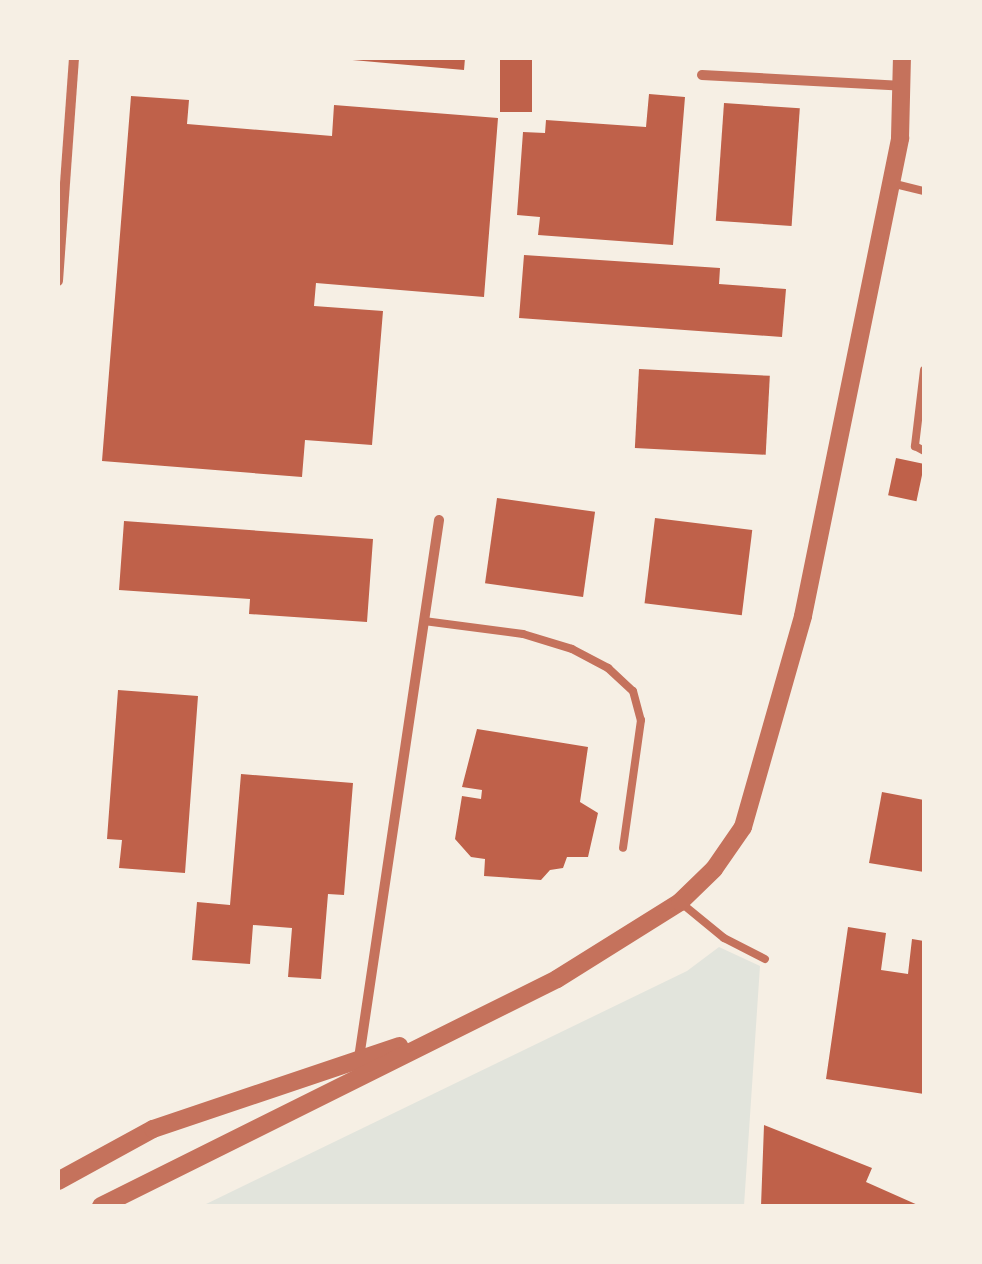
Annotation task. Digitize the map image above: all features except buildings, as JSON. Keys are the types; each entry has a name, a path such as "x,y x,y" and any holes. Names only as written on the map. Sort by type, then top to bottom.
{"street":[{"path":"58,281 74,58"},
{"path":"100,1206 556,979 680,902 714,870 743,827 803,616 892,183 903,86 902,58"},
{"path":"702,75 903,86"},
{"path":"360,1058 438,520"},
{"path":"58,1181 154,1129 461,1026"}],"lane":[{"path":"892,183 924,191"},
{"path":"924,370 916,446 924,451"},
{"path":"424,622 523,634 572,649 608,668 633,691 641,720 623,848"},
{"path":"680,902 724,938 764,959"}],"shaded area":[{"path":"719,947 760,966 744,1206 202,1206 687,971"}]}
